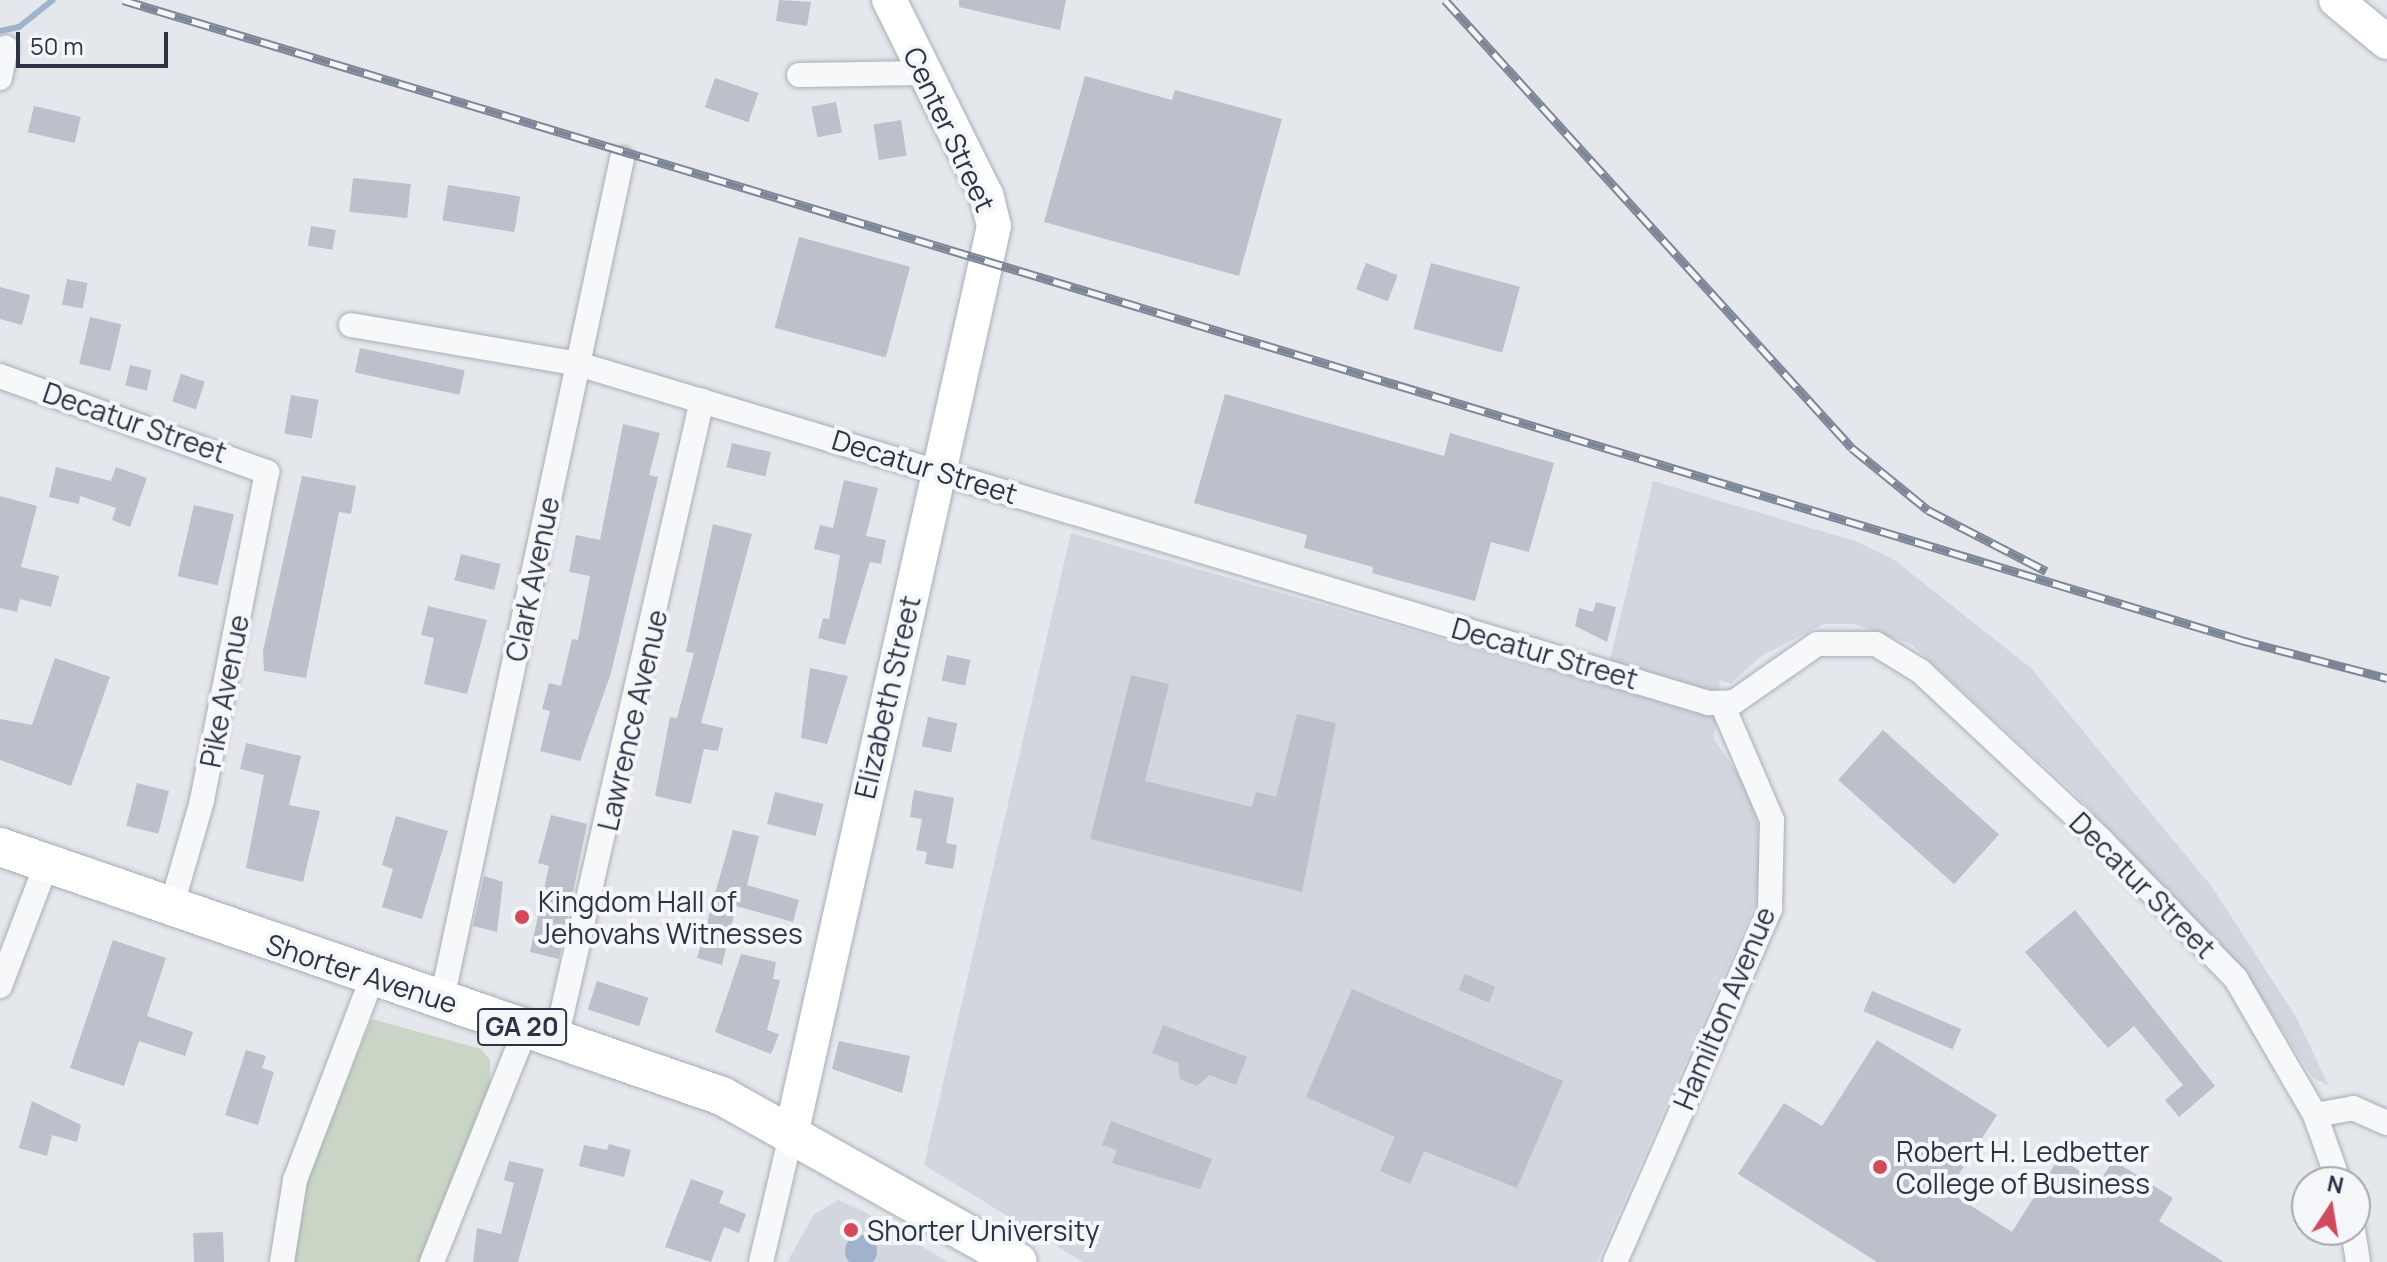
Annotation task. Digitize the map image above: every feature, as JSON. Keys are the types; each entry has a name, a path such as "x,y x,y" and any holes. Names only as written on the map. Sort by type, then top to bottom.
{"main road":[{"name":"Shorter Avenue","path":"0,847 372,978 442,999 722,1096 1018,1262"}],"street":[{"name":"Center Street","path":"889,0 993,214 986,260"},
{"path":"2336,0 2387,42"},
{"path":"0,78 6,48"},
{"path":"799,75 926,73"},
{"name":"Clark Avenue","path":"442,999 622,159"},
{"name":"Elizabeth Street","path":"791,1135 986,260"},
{"name":"Decatur Street","path":"351,325 578,364 939,468 1722,704 1817,644 1856,640 1896,653 2101,840 2236,979 2315,1115 2333,1166"},
{"name":"Decatur Street","path":"0,376 267,472"},
{"name":"Lawrence Avenue","path":"432,1262 541,1034 702,400"},
{"name":"Pike Avenue","path":"171,908 202,801 267,472"},
{"name":"Hamilton Avenue","path":"1615,1262 1770,909 1772,820 1722,704"},
{"path":"0,986 47,863"},
{"path":"282,1262 295,1180 372,978"},
{"path":"2315,1115 2353,1108 2387,1123"},
{"path":"761,1262 791,1135"}],"shaded area":[{"path":"1653,481 1855,541 1893,559 2031,668 2212,887 2296,1017 2329,1086 2313,1078 2246,973 2073,792 1911,644 1854,624 1824,624 1761,656 1731,684 1720,680 1714,739 1744,783 1758,824 1760,893 1597,1262 1083,1262 924,1165 1071,533 1604,685"},
{"name":"Shorter University","path":"838,1200 863,1211 948,1262 787,1262 814,1215"}],"green space":[{"path":"372,1019 481,1049 490,1060 490,1085 419,1262 292,1262 303,1189"}],"water":[{"path":"861,1235 872,1240 877,1251 872,1262 861,1267 850,1262 845,1251 850,1240"}],"building":[{"path":"779,0 811,2 807,26 776,21"},
{"path":"959,0 1066,0 1060,30 959,7"},
{"path":"1085,76 1172,100 1175,90 1282,119 1239,276 1044,222"},
{"path":"715,78 758,93 748,122 705,107"},
{"path":"836,102 842,132 817,137 811,107"},
{"path":"34,106 81,117 75,143 28,132"},
{"path":"901,120 907,156 879,160 873,124"},
{"path":"353,178 411,184 407,218 349,212"},
{"path":"448,185 520,196 514,232 442,221"},
{"path":"311,226 336,230 333,250 308,246"},
{"path":"799,237 910,267 886,358 775,328"},
{"path":"1366,263 1398,275 1388,301 1356,289"},
{"path":"1431,263 1520,287 1502,352 1413,329"},
{"path":"67,279 88,283 83,309 62,305"},
{"path":"0,287 30,295 22,325 0,319"},
{"path":"90,317 121,324 110,371 79,364"},
{"path":"360,348 465,370 459,395 355,372"},
{"path":"130,365 151,370 147,390 125,385"},
{"path":"181,374 205,382 196,409 172,402"},
{"path":"1225,394 1444,456 1450,433 1554,463 1529,552 1491,542 1475,601 1372,573 1373,567 1304,548 1307,535 1194,503"},
{"path":"291,395 319,400 312,438 284,433"},
{"path":"623,424 660,433 649,475 658,477 611,673 580,761 540,751 550,711 542,709 549,683 561,686 572,639 578,640 590,576 569,572 576,535 600,540"},
{"path":"732,443 771,452 765,476 726,467"},
{"path":"56,467 111,481 116,467 147,478 130,527 112,520 116,508 80,496 79,504 49,497"},
{"path":"302,476 356,486 351,514 339,512 306,678 264,671 263,651"},
{"path":"844,480 878,488 866,536 886,540 881,564 870,562 845,645 818,638 823,618 829,619 840,555 814,549 820,525 833,528"},
{"path":"0,496 37,506 21,567 59,576 51,607 20,599 17,612 0,608"},
{"path":"194,505 234,514 218,585 178,576"},
{"path":"713,524 752,534 701,723 723,728 718,751 704,749 691,804 655,796 670,717 677,718 694,653 686,652"},
{"path":"461,554 501,564 494,590 454,580"},
{"path":"1596,602 1616,607 1607,642 1575,626 1579,608 1593,612"},
{"path":"428,606 487,620 467,694 424,684 434,638 421,635"},
{"path":"947,655 970,660 965,685 942,680"},
{"path":"55,658 110,677 71,786 0,760 0,719 32,725"},
{"path":"810,668 848,676 827,744 801,738"},
{"path":"1131,675 1169,684 1145,781 1252,807 1256,792 1276,797 1297,714 1336,723 1302,892 1090,839"},
{"path":"928,717 957,723 951,753 922,746"},
{"path":"1883,730 1999,834 1954,884 1838,780"},
{"path":"246,743 301,756 289,805 320,811 303,882 246,868 264,775 240,769"},
{"path":"137,783 169,791 158,834 126,826"},
{"path":"914,790 954,798 946,843 957,845 953,869 925,864 927,852 916,850 922,819 910,817"},
{"path":"775,792 824,804 816,836 767,824"},
{"path":"551,815 587,824 559,959 530,952 549,866 538,863"},
{"path":"396,816 448,831 422,919 382,907 393,869 382,865"},
{"path":"733,830 759,836 747,885 799,900 793,922 736,906 722,965 697,958"},
{"path":"484,876 503,882 497,932 473,926"},
{"path":"2075,910 2215,1086 2179,1117 2165,1100 2183,1085 2134,1026 2108,1048 2025,952"},
{"path":"113,940 166,958 147,1016 193,1032 185,1056 139,1041 124,1086 70,1068"},
{"path":"741,954 776,962 773,979 780,980 767,1030 779,1034 771,1054 715,1032"},
{"path":"1465,974 1495,987 1489,1003 1458,990"},
{"path":"597,981 648,998 639,1026 588,1010"},
{"path":"1352,989 1563,1081 1517,1188 1424,1151 1410,1184 1380,1171 1395,1137 1306,1097"},
{"path":"1872,991 1961,1029 1953,1049 1863,1011"},
{"path":"1163,1025 1247,1057 1236,1085 1209,1075 1197,1086 1180,1079 1178,1063 1152,1053"},
{"path":"1877,1040 1997,1115 1948,1191 2012,1232 2059,1158 2099,1183 2113,1160 2173,1198 2159,1221 2224,1262 1877,1262 1738,1174 1784,1103 1822,1126"},
{"path":"839,1041 910,1056 902,1093 832,1069"},
{"path":"246,1050 266,1056 262,1068 274,1072 258,1125 225,1115"},
{"path":"32,1101 81,1125 77,1142 52,1135 47,1156 19,1148"},
{"path":"1111,1121 1212,1159 1200,1189 1112,1163 1117,1150 1102,1145"},
{"path":"609,1144 631,1150 624,1177 579,1166 584,1145 607,1150"},
{"path":"509,1161 544,1169 518,1262 473,1262 477,1228 501,1234 514,1183 504,1180"},
{"path":"691,1179 724,1191 719,1203 746,1214 739,1233 724,1227 711,1262 665,1247"},
{"path":"223,1232 224,1262 194,1262 193,1233"}],"waterway":[{"path":"0,31 19,27 53,0"}],"railway":[{"path":"123,0 2241,640 2387,678"},
{"path":"1445,0 1852,448 1928,510 2046,571"}],"place":[{"name":"Kingdom Hall of Jehovahs Witnesses","path":"522,917"},
{"name":"Robert H. Ledbetter College of Business","path":"1880,1167"},
{"name":"Shorter University","path":"851,1230"}]}
